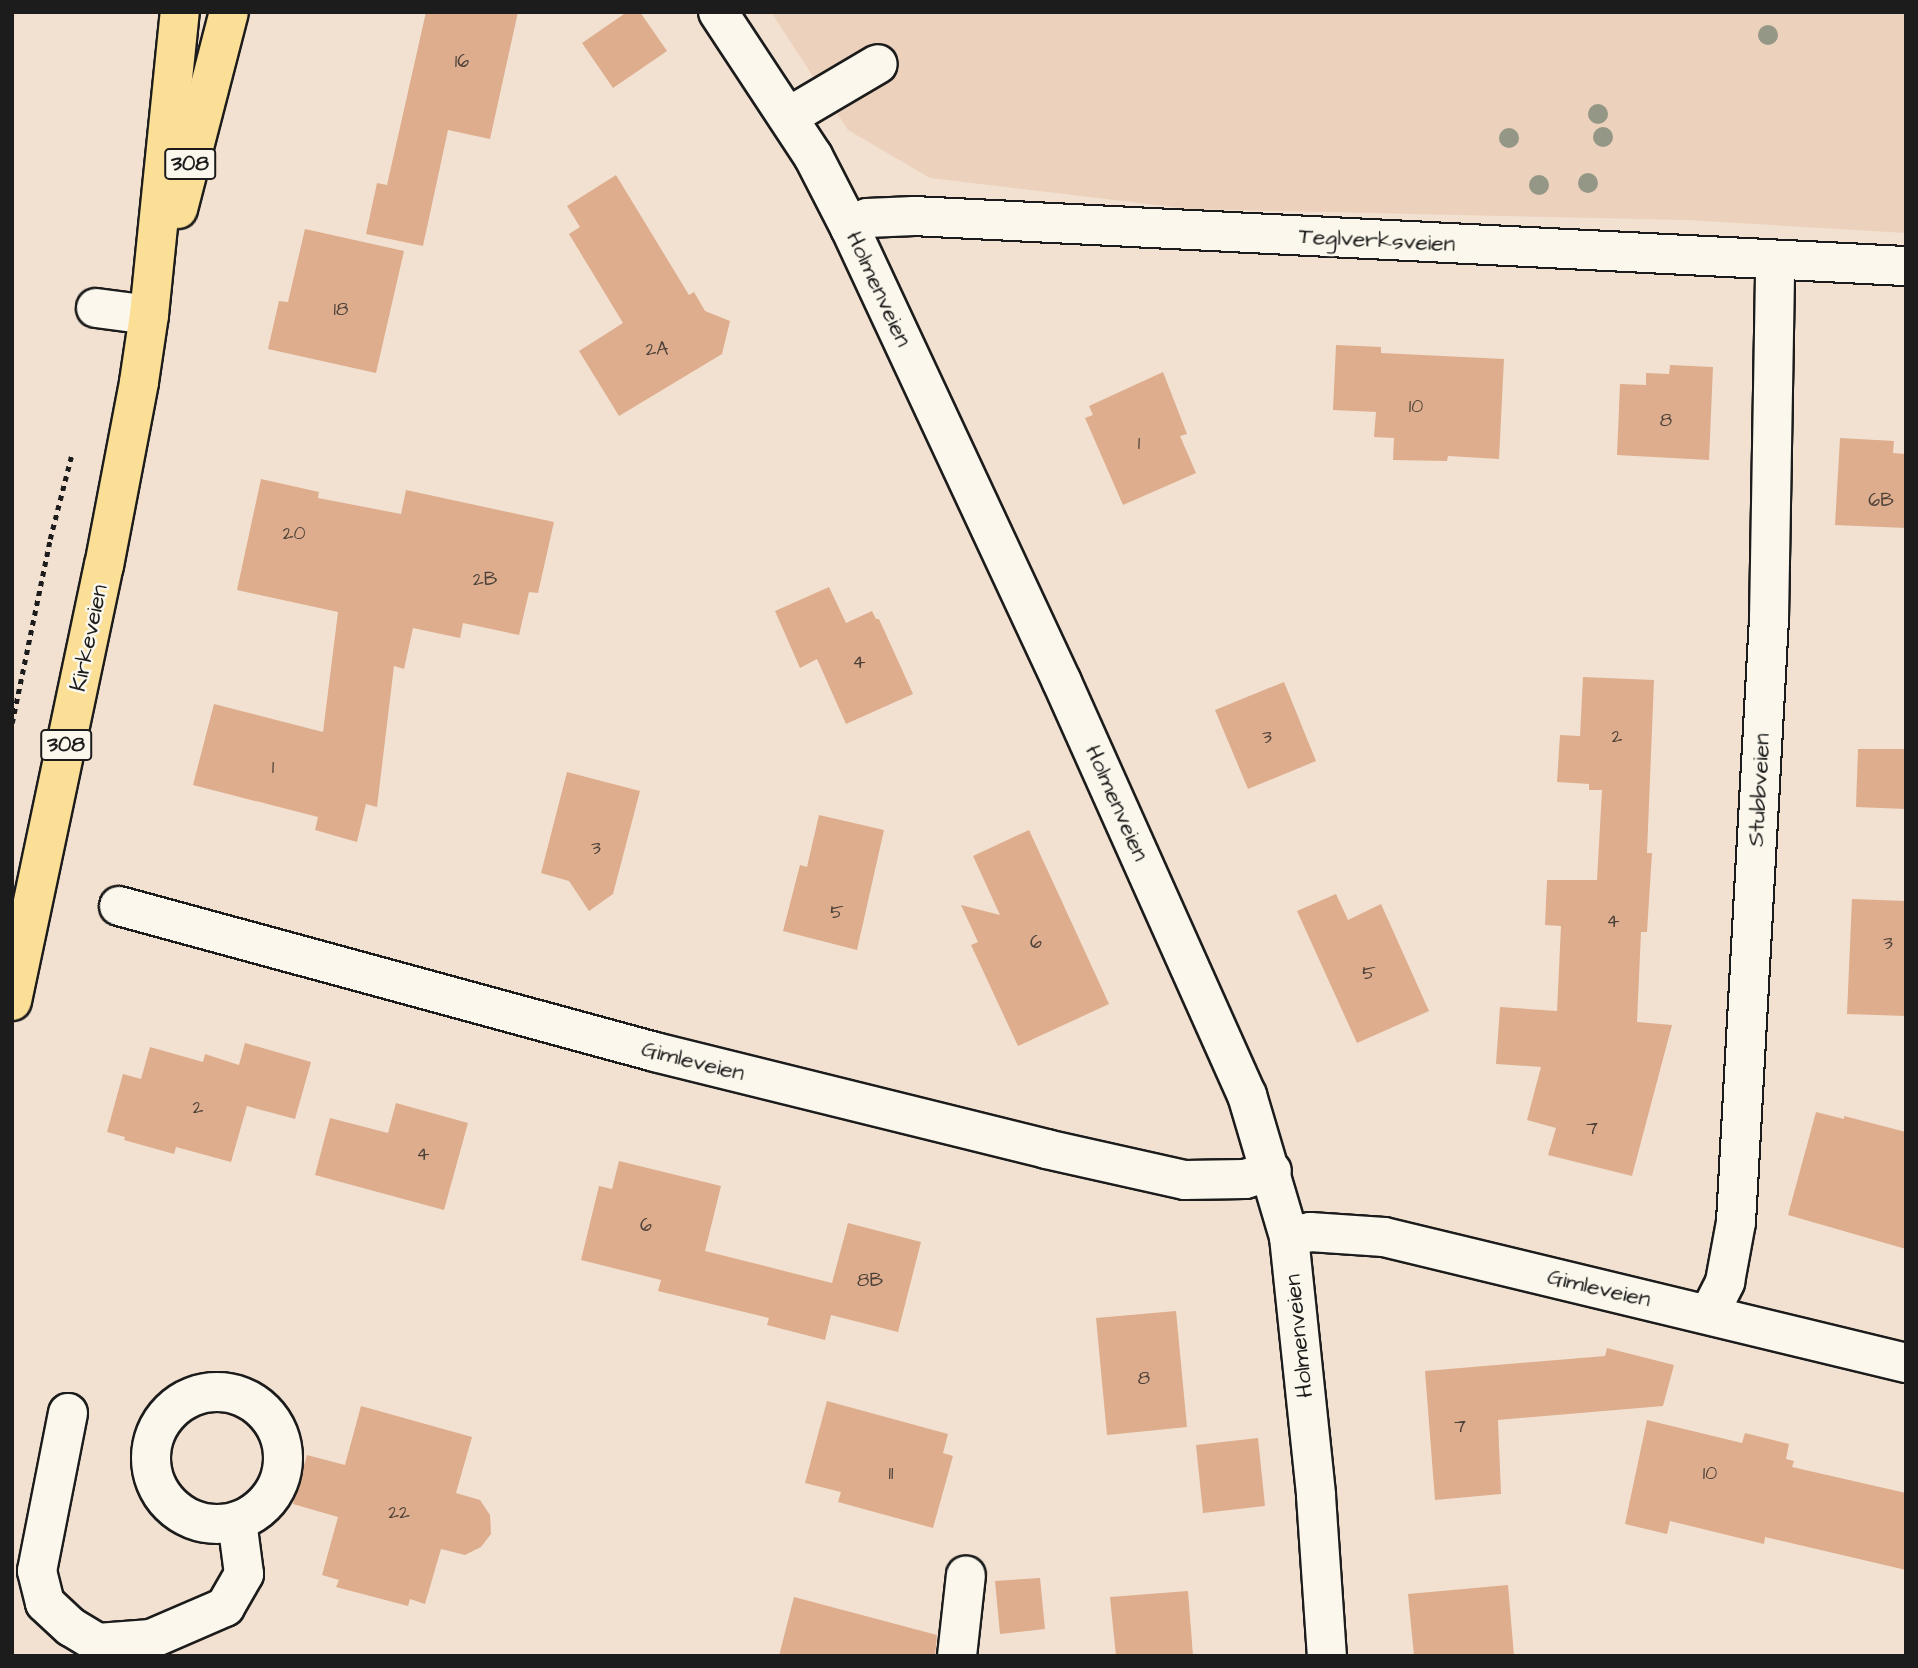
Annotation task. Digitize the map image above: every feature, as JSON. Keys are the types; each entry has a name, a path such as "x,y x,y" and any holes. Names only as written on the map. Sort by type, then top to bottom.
{"main road":[{"name":"Kirkeveien","path":"12,1001 104,566 149,316 180,12"},
{"name":"Kirkeveien","path":"149,316 229,12"}],"street":[{"name":"Holmenveien","path":"718,12 813,156 850,228 1215,1019 1247,1095 1272,1171 1289,1237 1316,1496 1327,1656"},
{"path":"788,117 878,64"},
{"name":"Teglverksveien","path":"850,228 867,218 914,216 1906,266"},
{"name":"Stubbveien","path":"1709,1314 1725,1282 1736,1208 1769,620 1774,261"},
{"path":"96,308 149,316"},
{"name":"Gimleveien","path":"119,906 655,1052 1046,1149 1185,1180 1245,1179 1272,1171"},
{"name":"Gimleveien","path":"1289,1237 1310,1232 1384,1237 1906,1363"},
{"path":"68,1413 37,1571 45,1603 71,1627 98,1643 151,1639 225,1606 244,1574 237,1521"},
{"path":"957,1656 966,1575"}],"path":[{"path":"12,723 50,538 74,449"}],"shaded area":[{"path":"771,12 1906,12 1906,233 1687,220 1190,209 930,178 848,130"}],"building":[{"path":"426,12 518,12 490,139 448,130 423,246 366,234 377,183 387,185"},
{"path":"627,12 640,12 667,51 613,88 582,43"},
{"path":"616,175 689,295 694,292 705,311 730,321 722,354 619,416 579,351 623,323 569,234 580,227 567,206"},
{"path":"305,229 404,251 376,373 268,349 279,301 288,302"},
{"path":"1336,345 1381,347 1381,353 1504,359 1499,459 1448,456 1447,461 1393,460 1394,438 1374,437 1376,412 1333,410"},
{"path":"1670,365 1713,367 1709,460 1617,455 1620,384 1646,385 1646,373 1669,374"},
{"path":"1163,372 1187,434 1180,436 1196,473 1123,505 1085,418 1093,415 1089,406"},
{"path":"1840,438 1894,441 1893,453 1906,454 1906,528 1835,525"},
{"path":"261,479 319,492 318,498 401,514 406,490 554,522 538,593 529,592 519,635 463,623 460,638 413,628 404,669 394,666 377,807 366,804 357,842 315,830 318,817 193,785 214,704 323,732 338,612 237,590"},
{"path":"829,587 846,623 872,611 876,619 879,619 913,694 846,724 817,659 800,668 775,611"},
{"path":"1583,677 1654,680 1647,853 1652,853 1647,932 1641,932 1637,1022 1672,1025 1632,1176 1548,1155 1556,1128 1527,1120 1541,1067 1496,1064 1500,1007 1557,1011 1561,926 1545,925 1547,880 1597,880 1602,790 1589,790 1589,784 1557,782 1560,735 1580,736"},
{"path":"1284,682 1316,761 1248,789 1215,710"},
{"path":"1858,749 1906,749 1906,809 1856,807"},
{"path":"567,772 640,791 613,894 589,911 569,881 541,873"},
{"path":"819,815 884,830 857,950 783,931 800,865 807,867"},
{"path":"1029,830 1109,1004 1018,1046 971,945 978,942 961,905 1000,915 973,856"},
{"path":"1336,894 1348,920 1381,904 1429,1011 1357,1043 1297,911"},
{"path":"1852,899 1906,901 1906,1016 1847,1014"},
{"path":"245,1043 311,1062 295,1119 247,1106 231,1162 176,1147 174,1154 124,1140 125,1137 107,1132 123,1074 141,1079 150,1047 203,1062 205,1054 239,1065"},
{"path":"396,1103 468,1123 444,1210 315,1175 330,1118 388,1133"},
{"path":"1816,1112 1844,1119 1844,1116 1906,1132 1906,1249 1788,1215"},
{"path":"619,1161 721,1186 705,1251 832,1283 848,1223 921,1242 898,1332 831,1315 825,1340 767,1325 769,1318 658,1291 661,1280 581,1260 599,1186 612,1189"},
{"path":"1176,1311 1187,1427 1107,1435 1096,1318"},
{"path":"1607,1348 1674,1365 1663,1406 1498,1420 1501,1494 1435,1500 1425,1371 1605,1356"},
{"path":"827,1401 948,1434 943,1453 953,1456 933,1528 838,1502 841,1492 805,1483"},
{"path":"361,1406 472,1437 456,1493 480,1500 490,1515 491,1534 481,1547 465,1555 441,1549 425,1604 410,1599 408,1606 336,1587 339,1580 322,1575 338,1517 293,1504 307,1455 345,1465"},
{"path":"1647,1420 1742,1443 1745,1433 1789,1444 1786,1459 1794,1461 1792,1467 1906,1493 1906,1570 1765,1537 1764,1544 1670,1521 1667,1534 1625,1524"},
{"path":"1258,1438 1265,1506 1203,1513 1196,1445"},
{"path":"1040,1578 1045,1629 1000,1634 995,1581"},
{"path":"1508,1585 1514,1656 1414,1656 1408,1594"},
{"path":"1188,1591 1193,1656 1116,1656 1110,1597"},
{"path":"794,1597 937,1635 935,1656 779,1656"}]}
